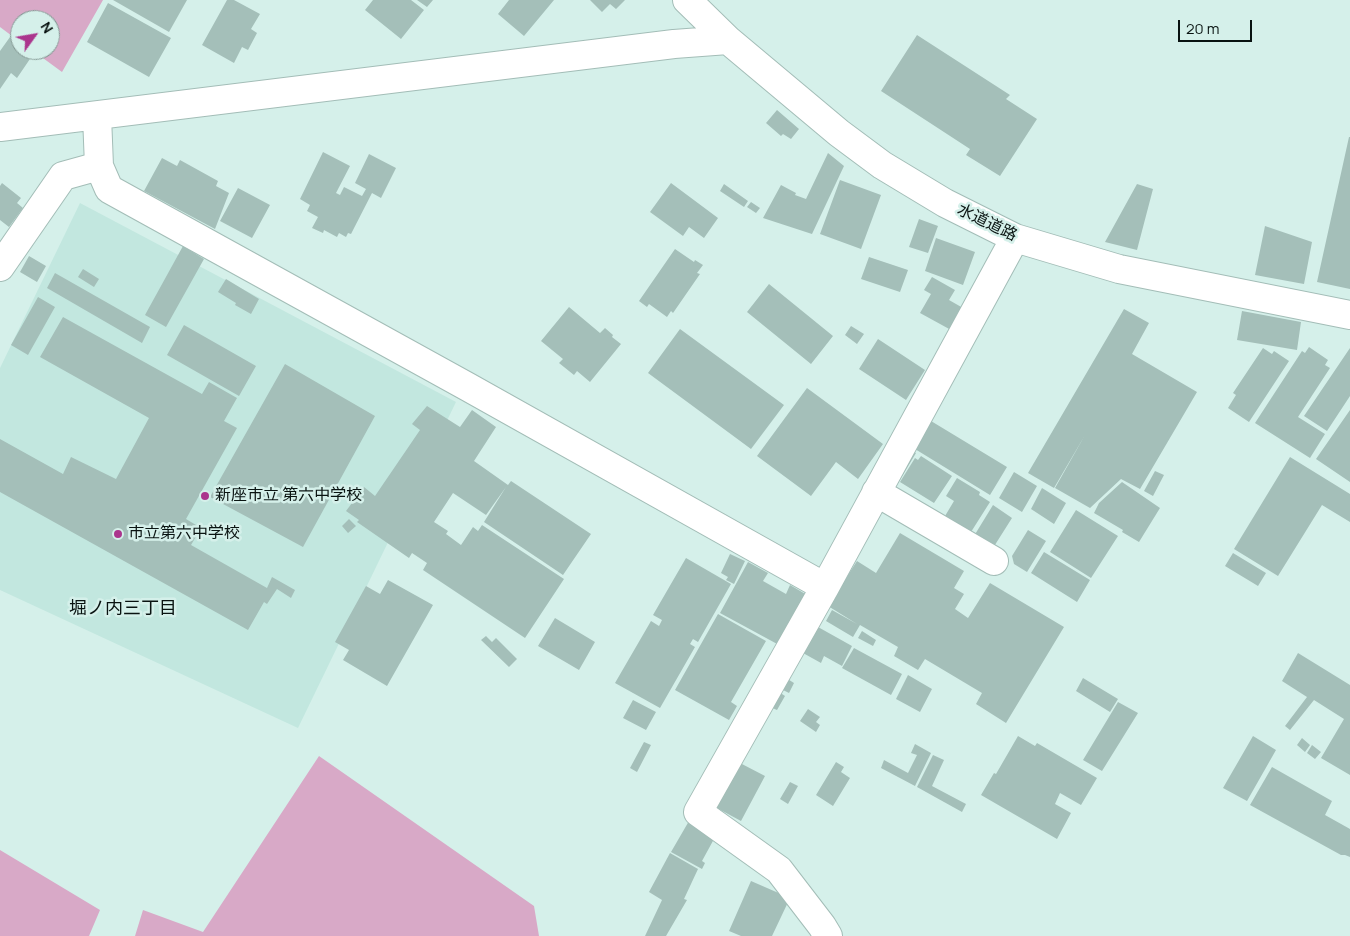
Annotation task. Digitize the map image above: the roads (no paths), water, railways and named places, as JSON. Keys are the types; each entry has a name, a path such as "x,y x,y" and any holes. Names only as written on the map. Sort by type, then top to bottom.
{"street":[{"name":"水道道路","path":"686,0 728,40 838,133 882,165 945,203 1015,238 1119,269 1350,315"},
{"path":"0,127 664,45 728,40"},
{"path":"97,116 99,166 109,189 825,587"},
{"path":"0,267 63,176 99,166"},
{"path":"828,936 779,870 698,812 825,587 1015,238"},
{"path":"876,492 994,561"}],"place":[{"name":"新座市立 第六中学校","path":"205,496"},
{"name":"市立第六中学校","path":"118,534"}],"district":[{"name":"堀ノ内三丁目","path":"123,609"}]}
